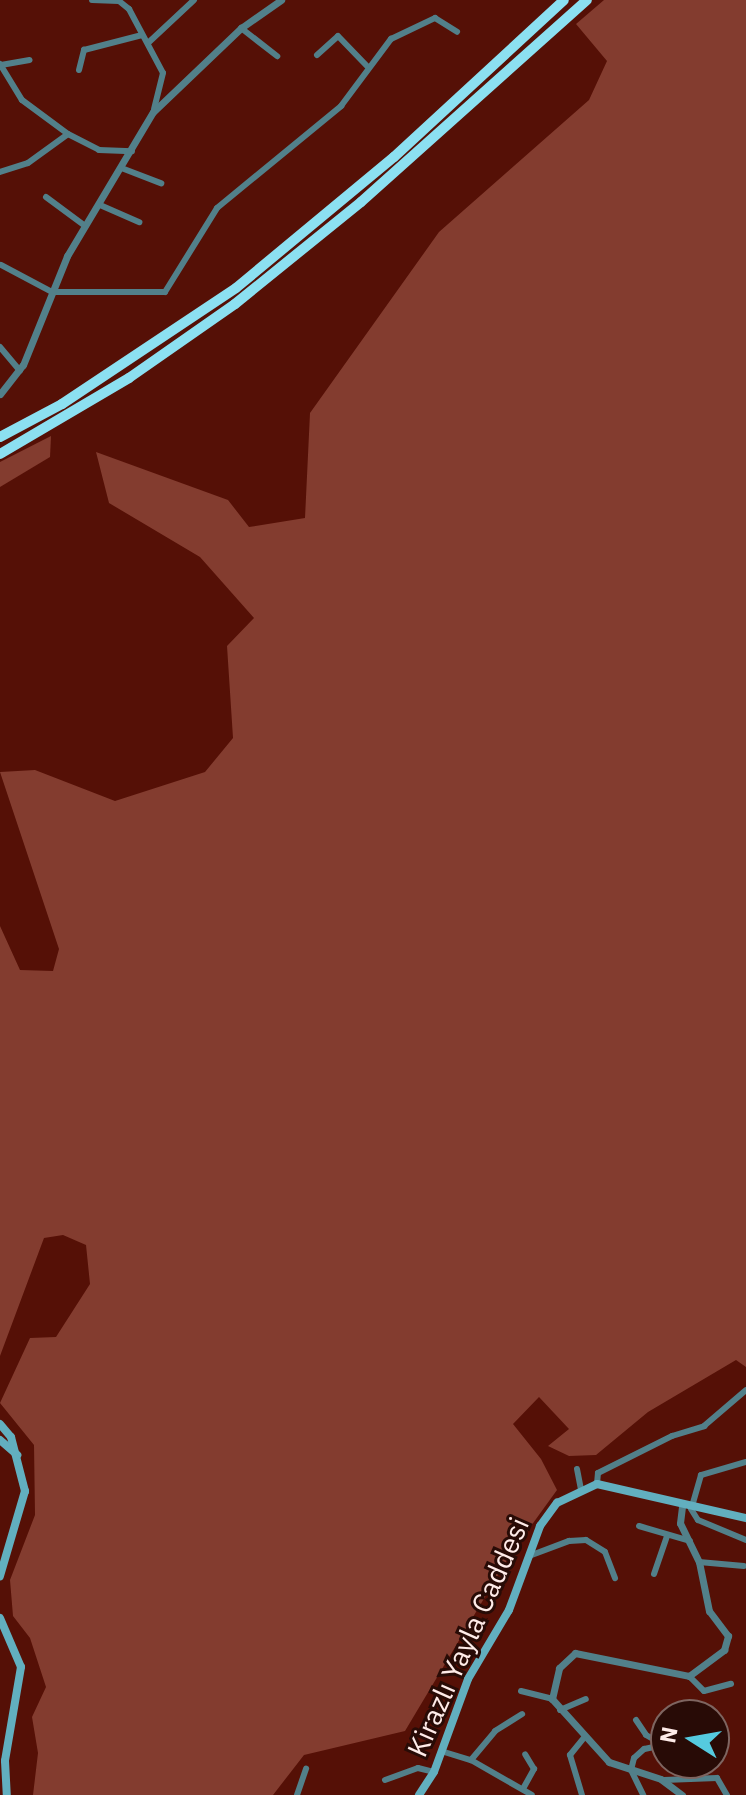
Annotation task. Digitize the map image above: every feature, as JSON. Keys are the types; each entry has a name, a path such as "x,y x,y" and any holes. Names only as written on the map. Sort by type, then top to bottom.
{"highway":[{"path":"0,437 75,396 236,288 394,157 564,0"},
{"path":"0,454 129,378 235,304 361,202 587,0"}],"main road":[{"path":"0,1424 18,1456 25,1491 0,1576"},
{"path":"0,1440 18,1456"},
{"name":"Kirazlı Yayla Caddesi","path":"423,1794 468,1679 509,1610 546,1515 581,1489 597,1484"},
{"path":"597,1484 687,1508 746,1518"},
{"path":"0,1618 21,1667 5,1761 7,1795"}],"street":[{"path":"0,394 20,371 52,292 85,226 124,169 153,112 163,73 129,9 119,1 92,0"},
{"path":"148,43 194,0"},
{"path":"153,112 241,28 281,0"},
{"path":"1,265 52,292 165,292 217,208 341,106 367,66 408,27 435,18 457,32"},
{"path":"241,28 277,56"},
{"path":"79,70 84,50 142,35"},
{"path":"317,55 338,36 367,66"},
{"path":"30,60 1,64 22,100 68,134 99,150 133,151"},
{"path":"0,172 28,163 68,134"},
{"path":"124,169 161,183"},
{"path":"46,197 85,226"},
{"path":"100,205 139,222"},
{"path":"0,347 20,371"},
{"path":"597,1484 598,1473 672,1436 704,1426 746,1390"},
{"path":"689,1676 708,1666 728,1640 727,1630 709,1611 699,1562 680,1523 701,1475 746,1462"},
{"path":"577,1469 581,1489"},
{"path":"687,1508 698,1520 746,1540"},
{"path":"639,1526 690,1541"},
{"path":"654,1574 667,1536"},
{"path":"529,1556 586,1540 605,1552 615,1578"},
{"path":"699,1562 744,1566"},
{"path":"552,1699 559,1668 575,1653 689,1676 704,1691 731,1684"},
{"path":"521,1691 552,1699 584,1738 609,1762 650,1776"},
{"path":"560,1710 586,1699"},
{"path":"471,1760 495,1731 522,1714"},
{"path":"636,1720 646,1735 663,1745 637,1753 631,1770 644,1794"},
{"path":"582,1795 570,1755 584,1738"},
{"path":"441,1751 471,1760 524,1787 532,1795"},
{"path":"524,1787 534,1769 525,1754"},
{"path":"385,1780 418,1768 434,1772"},
{"path":"297,1795 306,1769"},
{"path":"661,1779 682,1795"}],"shaded area":[{"path":"604,0 746,0 746,1367 736,1360 648,1412 596,1455 569,1456 548,1446 569,1429 539,1397 513,1424 541,1459 557,1490 510,1555 405,1731 304,1755 273,1795 33,1795 38,1753 32,1717 46,1687 30,1638 13,1616 10,1580 35,1515 34,1445 0,1403 30,1338 56,1337 90,1284 86,1245 63,1235 44,1238 0,1356 0,926 20,970 53,971 59,949 0,772 35,770 115,801 205,772 233,738 227,646 254,618 200,557 109,503 96,452 228,500 249,527 305,518 310,413 439,232 589,100 607,61 576,24"},
{"path":"51,436 50,457 0,487 0,462"}]}
